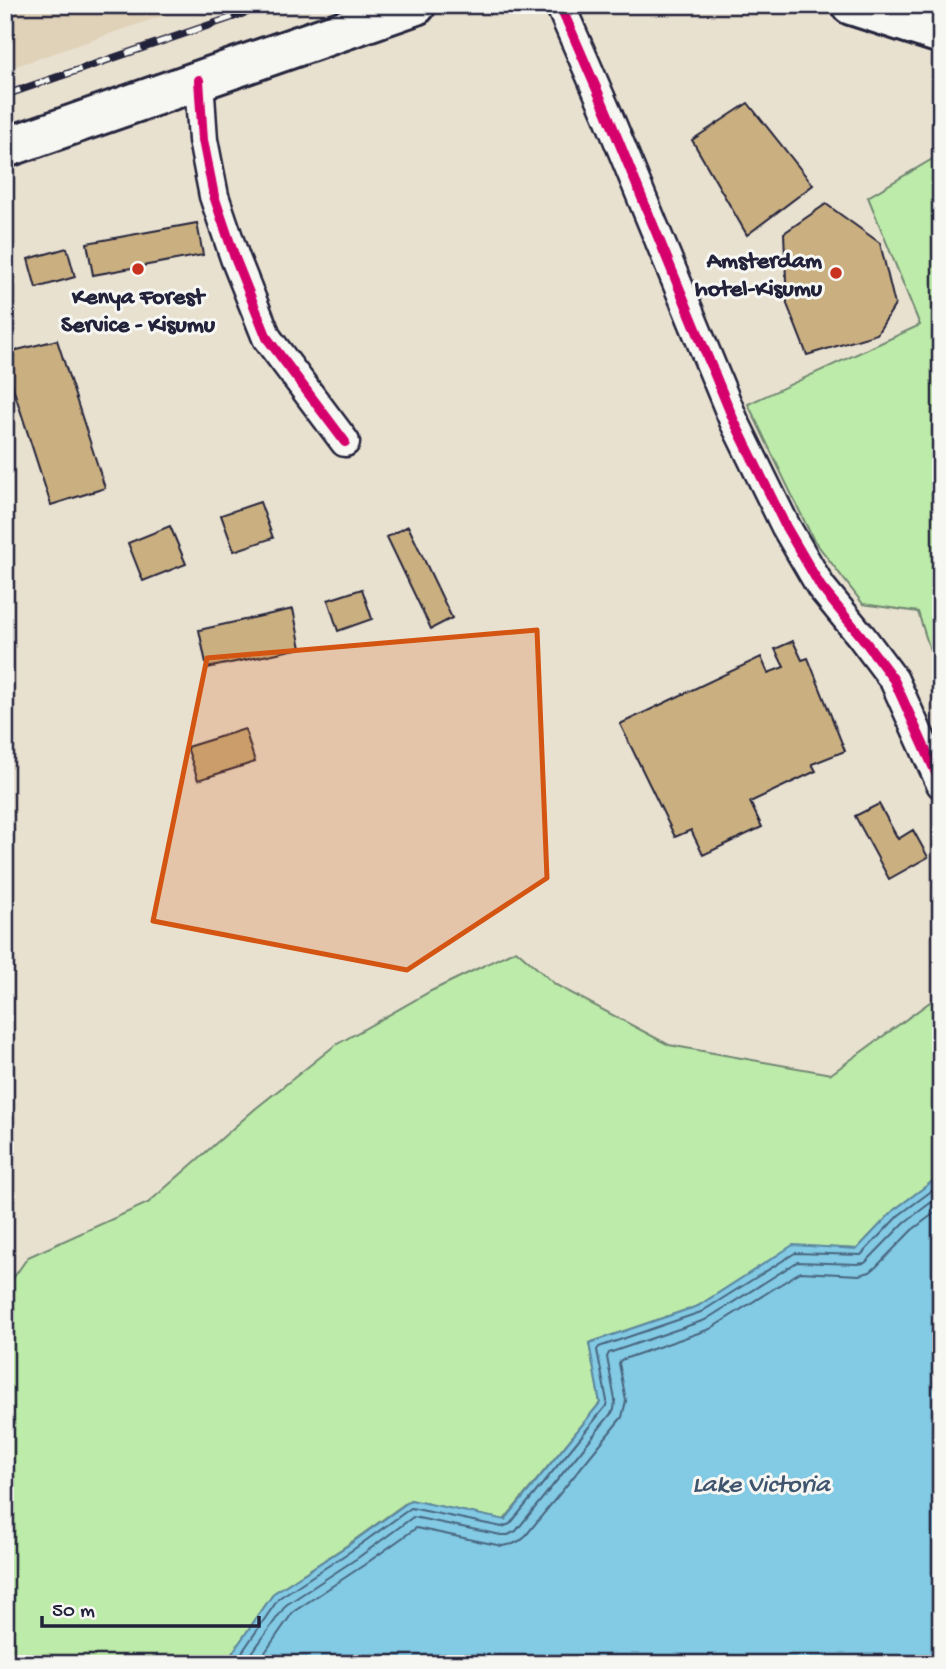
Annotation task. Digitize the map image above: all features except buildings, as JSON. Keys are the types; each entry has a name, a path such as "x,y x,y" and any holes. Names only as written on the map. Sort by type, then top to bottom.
{"main road":[{"path":"5,148 416,5"},
{"path":"851,5 941,34"}],"street":[{"path":"560,5 734,421 774,503 821,587 894,680 941,784"},
{"path":"199,80 203,140 214,196 234,258 267,338 345,442"}],"highlighted area":[{"path":"537,630 547,878 407,970 153,921 207,658"}],"shaded area":[{"path":"5,5 194,5 5,70"}],"green space":[{"path":"941,154 941,685 918,612 863,604 813,539 748,404 920,325 868,197"},
{"path":"516,950 556,985 669,1045 831,1074 941,994 941,1175 894,1210 857,1249 793,1246 698,1306 589,1343 600,1403 504,1520 410,1500 274,1593 226,1664 5,1664 5,1290 28,1257 148,1203 255,1109 334,1046 431,991"}],"water":[{"name":"Lake Victoria","path":"941,1175 941,1664 226,1664 274,1593 350,1544 411,1500 505,1520 600,1403 589,1343 698,1306 793,1245 857,1249 894,1210"}],"railway":[{"path":"5,95 268,5"}],"cycle path":[{"path":"560,5 734,421 786,527 821,587 894,680 941,784"},
{"path":"199,80 203,140 214,196 267,338 345,442"}],"place":[{"name":"Kenya Forest Service - Kisumu","path":"138,269"},
{"name":"Amsterdam hotel-Kisumu","path":"836,273"}]}
